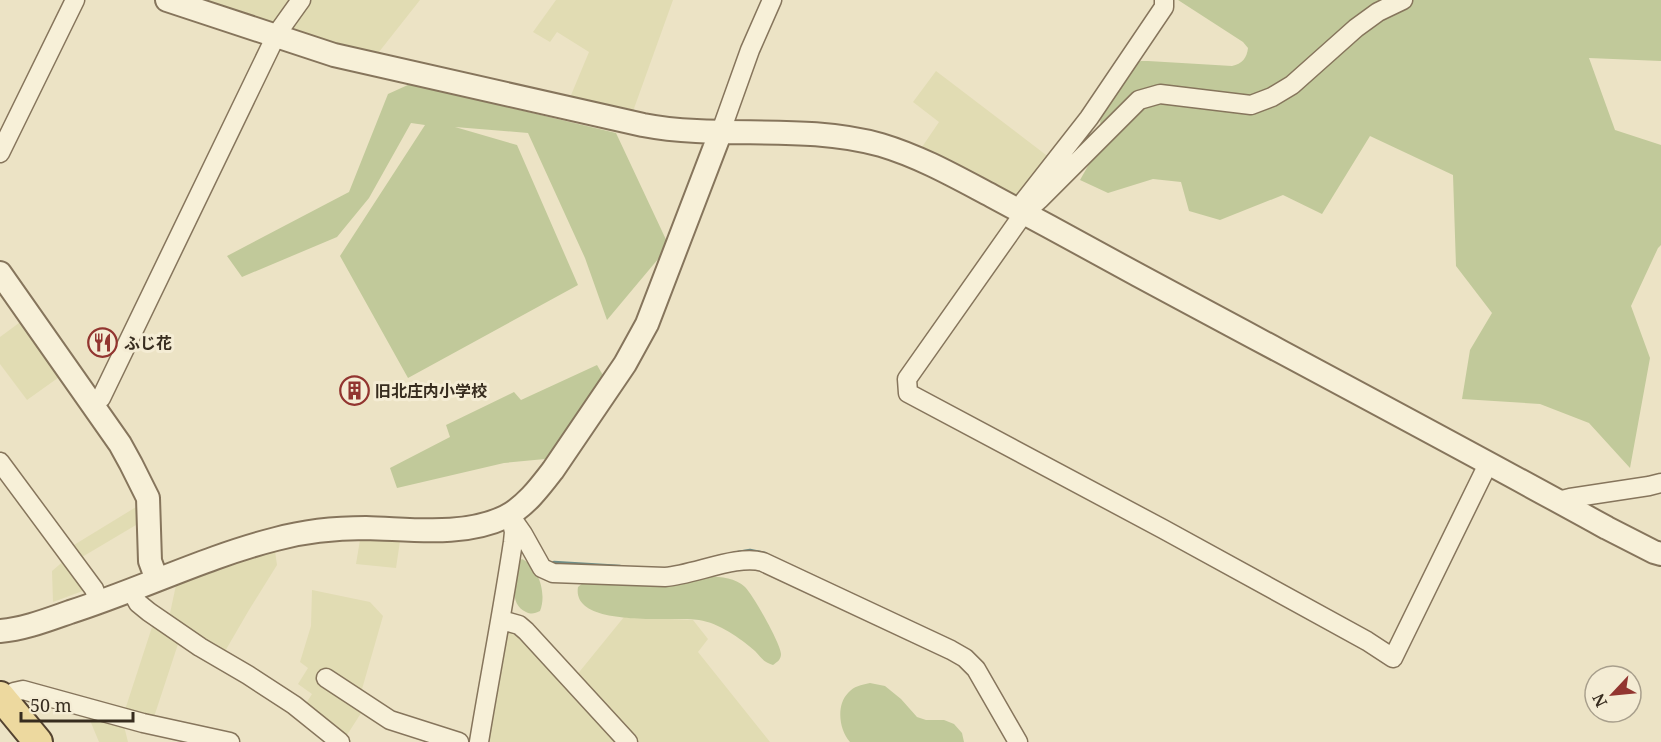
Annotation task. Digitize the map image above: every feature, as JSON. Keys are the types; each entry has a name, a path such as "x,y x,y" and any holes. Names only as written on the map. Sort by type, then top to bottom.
{"main road":[{"path":"2,698 38,742"}],"street":[{"path":"0,153 75,0"},
{"path":"166,0 334,56 643,125 673,130 822,134 851,138 908,154 1024,213 1634,543 1661,554"},
{"path":"92,405 101,398 276,36 302,0"},
{"path":"0,631 23,627 99,603 255,544 298,534 343,529 452,529 494,521 509,514 530,497 548,477 637,344 656,304 750,50 772,0"},
{"path":"1024,213 1024,201 1095,110 1164,7 1164,0"},
{"path":"1403,0 1378,12 1356,28 1292,85 1272,97 1251,105 1160,94 1139,100 1040,200 1024,213 907,380 908,393 1173,535 1367,641 1393,658 1488,465"},
{"path":"0,273 126,454 148,498 150,561 157,580"},
{"path":"0,462 94,589 99,603"},
{"path":"1558,501 1661,483"},
{"path":"479,742 513,542 514,532 509,514"},
{"path":"509,514 542,568 553,573 674,576 744,560 763,562 964,658 981,676 1018,742"},
{"path":"131,590 138,603 149,612 200,647 294,705 340,742"},
{"path":"501,620 519,625 526,631 628,742"},
{"path":"326,678 390,720 459,742"},
{"path":"2,698 22,690 133,720 230,742"}],"shaded area":[{"path":"192,0 293,0 275,24"},
{"path":"310,0 420,0 375,57 289,29"},
{"path":"556,0 673,0 632,114 569,100 589,52 557,32 550,42 533,32"},
{"path":"936,71 1050,158 1019,198 920,150 939,122 913,102"},
{"path":"23,320 62,375 27,400 0,364 0,337"},
{"path":"141,504 141,522 77,560 69,548"},
{"path":"360,540 400,541 396,568 356,564"},
{"path":"275,551 277,565 224,653 169,618 176,585"},
{"path":"66,559 88,589 53,602 52,571"},
{"path":"312,590 370,602 383,616 360,696 365,707 345,738 305,705 312,694 298,684 308,668 300,662 311,626"},
{"path":"624,617 693,620 708,639 698,652 770,742 637,742 576,676"},
{"path":"153,624 179,641 153,720 124,713"},
{"path":"506,631 515,631 619,742 486,742"},
{"path":"87,713 123,722 128,742 99,742"}],"green space":[{"path":"1178,0 1661,0 1661,61 1589,58 1615,130 1661,145 1661,245 1631,306 1650,358 1630,468 1589,423 1540,404 1462,399 1470,350 1492,313 1456,266 1453,175 1370,136 1322,214 1283,195 1220,220 1189,211 1181,182 1153,179 1108,193 1080,180 1101,143 1100,113 1134,64 1148,61 1232,66 1239,64 1245,58 1248,48 1243,42"},
{"path":"410,84 616,133 669,246 607,320 585,258 528,133 455,127 517,145 578,285 408,378 340,256 425,125 411,123 369,198 337,237 242,277 227,256 349,192 388,94"},
{"path":"597,365 604,377 545,459 504,463 397,488 390,468 450,437 446,425 514,392 521,400"},
{"path":"522,559 537,574 542,589 540,611 533,613 528,613 516,603 514,590 516,575 519,561"},
{"path":"709,576 733,580 749,592 780,649 781,656 776,663 773,665 767,662 736,636 707,622 686,619 626,618 590,609 580,600 578,587 584,582"},
{"path":"870,683 885,686 917,717 926,720 944,720 954,724 962,733 964,742 850,742 843,731 840,718 844,698 858,686"}],"waterway":[{"path":"738,553 750,551 765,554"},
{"path":"554,563 620,567"}],"place":[{"name":"ふじ花","path":"103,343"},
{"name":"旧北庄内小学校","path":"354,391"}]}
